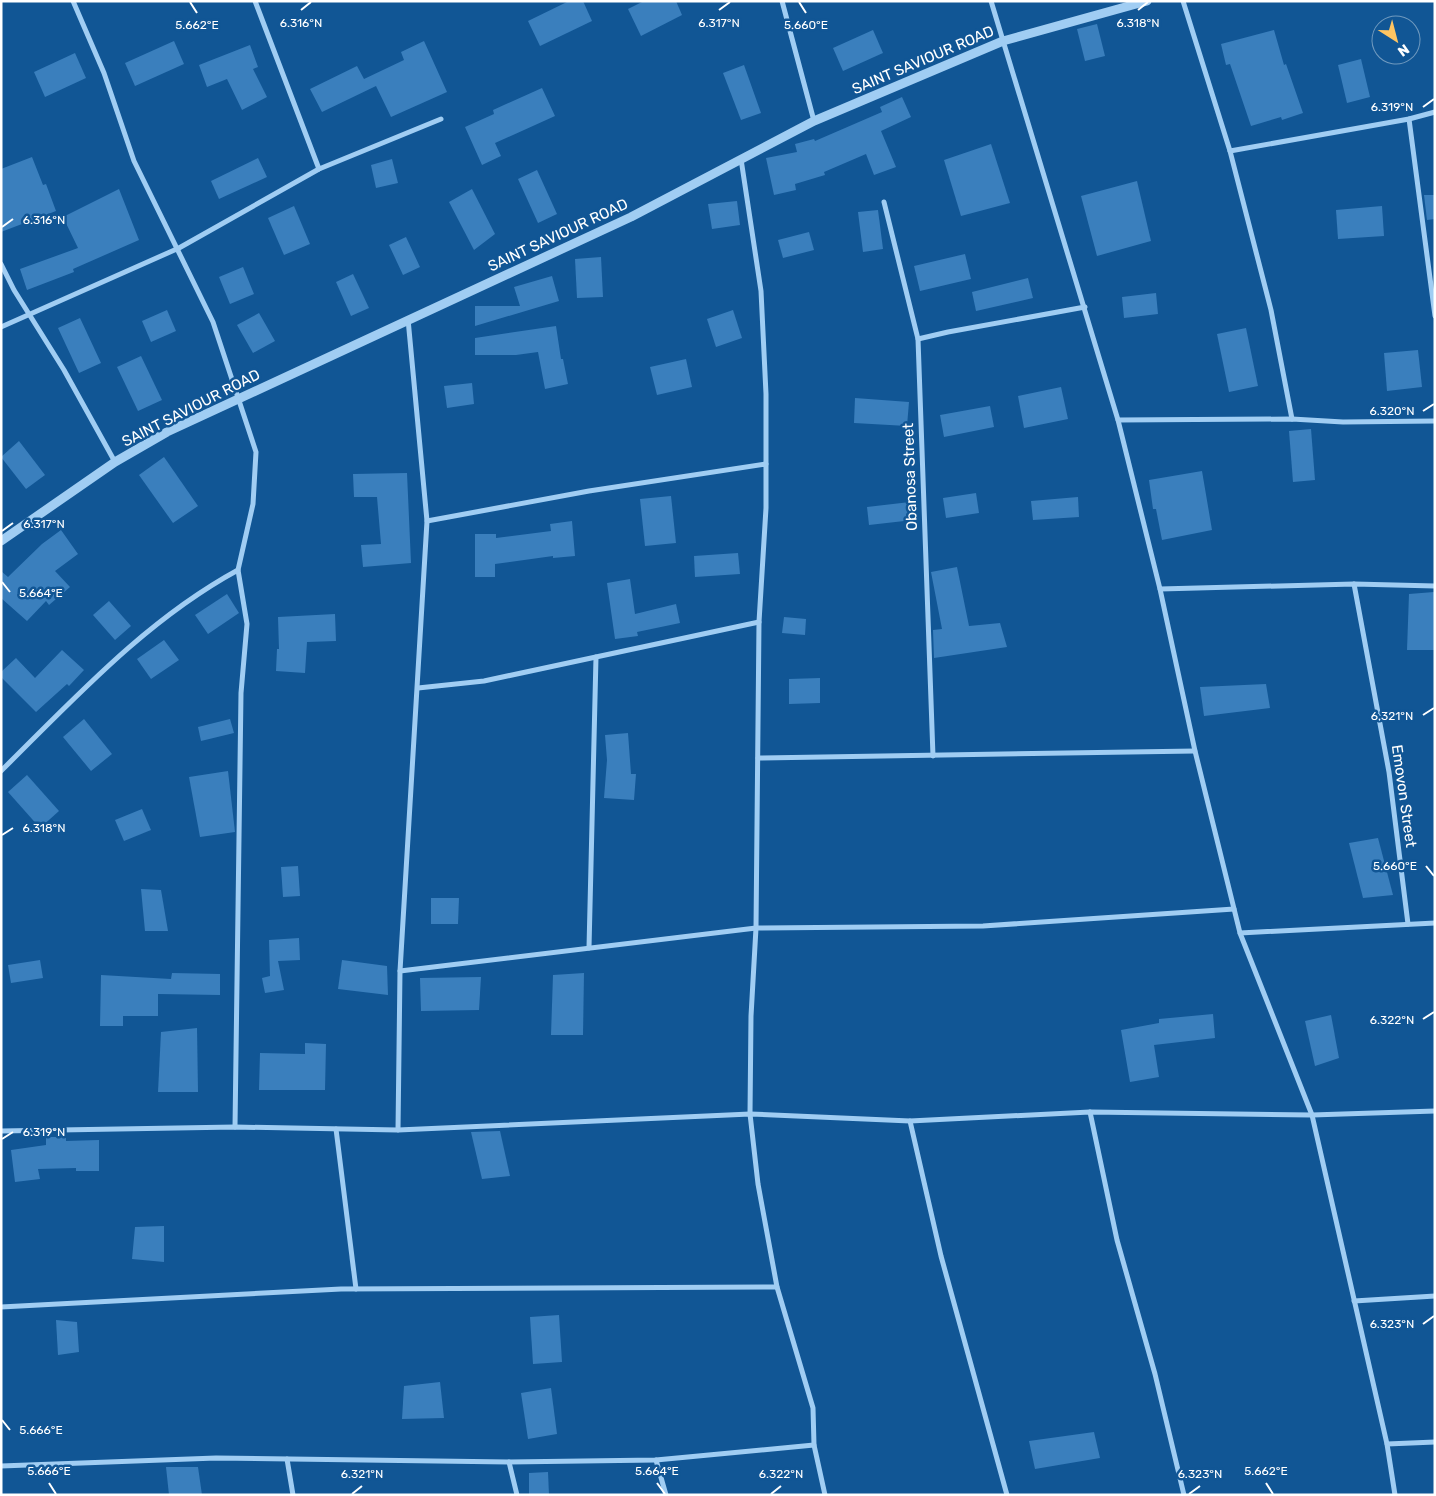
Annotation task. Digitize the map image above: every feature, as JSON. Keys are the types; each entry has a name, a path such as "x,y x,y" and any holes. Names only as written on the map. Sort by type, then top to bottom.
{"street":[{"path":"73,1 104,73 134,161 213,322 256,452 253,504 238,570 247,624 241,693 235,1126"},
{"path":"256,1 319,170"},
{"path":"782,1 814,121"},
{"path":"991,1 1118,420 1160,589 1195,751 1240,933 1312,1115 1387,1444 1395,1495"},
{"name":"SAINT SAVIOUR ROAD","path":"1,541 115,462 167,432 631,217 814,121 1003,41 1147,1"},
{"path":"1183,1 1230,151 1272,310 1292,418"},
{"path":"1230,151 1409,119 1435,112"},
{"path":"1,327 178,248 319,170 442,119"},
{"path":"1409,119 1435,316"},
{"path":"741,158 761,291 766,394 766,464 759,622 756,928 751,1016 750,1114 758,1184 777,1287 813,1408 814,1445 826,1495"},
{"name":"Obanosa Street","path":"884,202 918,340 933,756"},
{"path":"1,264 64,370 115,462"},
{"path":"918,340 948,332 1085,307"},
{"path":"398,1130 400,971 427,521 408,319"},
{"path":"1118,420 1292,418 1343,422 1435,421"},
{"path":"427,521 589,491 766,464"},
{"path":"1,771 104,669 159,622 212,584 238,570"},
{"path":"1160,589 1354,584 1435,586"},
{"name":"Emovon Street","path":"1354,584 1389,772 1408,924"},
{"path":"418,688 484,681 759,622"},
{"path":"589,948 596,657"},
{"path":"758,758 1195,751"},
{"path":"400,971 756,928 983,926 1234,909"},
{"path":"1240,933 1435,923"},
{"path":"1,1131 235,1126 398,1130 750,1114 910,1121 1090,1112 1312,1115 1435,1111"},
{"path":"1090,1112 1118,1240 1155,1374 1184,1495"},
{"path":"910,1121 941,1256 1007,1495"},
{"path":"336,1129 356,1289"},
{"path":"1,1307 356,1289 777,1287"},
{"path":"1354,1300 1435,1296"},
{"path":"1387,1444 1435,1442"},
{"path":"1,1466 216,1458 509,1462 656,1460 814,1445"},
{"path":"287,1459 293,1495"},
{"path":"656,1460 666,1495"},
{"path":"509,1462 517,1495"}],"building":[{"path":"569,1 583,1 592,21 540,46 528,21"},
{"path":"644,1 676,1 682,15 641,36 628,9"},
{"path":"1097,24 1105,56 1085,61 1077,29"},
{"path":"873,30 883,53 843,71 833,48"},
{"path":"1274,30 1284,65 1286,64 1303,113 1282,120 1281,117 1251,126 1230,64 1226,65 1221,44"},
{"path":"174,41 184,64 135,86 125,63"},
{"path":"424,41 447,92 391,117 376,86 322,112 310,89 357,66 364,79 404,60 401,52"},
{"path":"250,45 258,67 253,69 267,97 242,110 227,79 207,87 199,65"},
{"path":"75,53 86,78 45,97 34,72"},
{"path":"1361,59 1370,97 1347,103 1338,65"},
{"path":"744,65 761,113 741,120 723,73"},
{"path":"542,88 555,116 495,143 501,156 482,165 465,127 494,114 493,110"},
{"path":"902,97 911,117 881,131 896,167 874,175 866,154 824,172 825,175 795,184 796,190 774,195 766,158 797,152 795,144 814,139 815,141 882,112 880,107"},
{"path":"991,144 1010,203 961,216 944,160"},
{"path":"32,157 43,185 46,184 56,211 1,232 1,169"},
{"path":"258,158 267,177 219,199 211,181"},
{"path":"392,159 398,183 376,188 371,165"},
{"path":"537,170 557,214 538,223 518,179"},
{"path":"1137,181 1151,241 1097,256 1081,196"},
{"path":"119,189 139,240 73,269 74,272 27,290 20,269 78,248 63,217"},
{"path":"472,189 495,234 474,250 449,202"},
{"path":"1424,195 1435,195 1435,219 1427,220"},
{"path":"737,201 740,225 712,229 708,204"},
{"path":"294,206 310,244 284,255 268,218"},
{"path":"1382,206 1384,236 1338,239 1336,210"},
{"path":"878,210 883,249 863,252 858,212"},
{"path":"809,232 814,250 783,258 778,240"},
{"path":"406,237 420,267 403,275 389,245"},
{"path":"965,254 971,279 920,291 914,266"},
{"path":"601,257 603,297 577,298 575,259"},
{"path":"243,267 254,294 230,304 219,277"},
{"path":"353,274 369,308 351,316 336,282"},
{"path":"552,276 559,301 475,326 475,306 520,306 514,287"},
{"path":"1028,278 1033,298 976,311 972,292"},
{"path":"1156,293 1158,314 1124,318 1122,297"},
{"path":"167,310 176,331 151,342 142,321"},
{"path":"733,310 742,338 716,347 707,319"},
{"path":"259,313 275,341 253,353 237,325"},
{"path":"80,318 101,363 79,373 58,328"},
{"path":"556,326 561,359 563,359 568,384 545,389 538,352 516,355 475,355 475,338"},
{"path":"1246,328 1258,386 1229,392 1217,334"},
{"path":"1418,350 1422,387 1387,391 1384,353"},
{"path":"141,356 162,400 138,411 117,367"},
{"path":"686,359 692,387 657,395 650,367"},
{"path":"472,383 474,404 447,408 444,386"},
{"path":"1061,387 1068,419 1024,428 1018,396"},
{"path":"855,398 909,402 907,426 854,423"},
{"path":"990,406 994,427 944,437 940,415"},
{"path":"1311,429 1315,480 1293,482 1289,431"},
{"path":"19,441 45,475 26,489 1,457"},
{"path":"164,457 198,506 173,523 139,475"},
{"path":"1202,471 1212,530 1162,540 1156,509 1153,509 1149,480"},
{"path":"407,473 411,563 363,567 361,545 381,544 377,497 354,497 353,474"},
{"path":"976,493 979,513 946,518 943,498"},
{"path":"671,496 676,543 645,546 640,499"},
{"path":"1078,497 1079,517 1033,520 1031,501"},
{"path":"910,502 913,520 869,525 867,507"},
{"path":"572,521 575,556 553,558 553,556 495,564 495,577 475,577 475,534 496,534 496,538 551,531 550,524"},
{"path":"61,530 78,554 55,571 70,587 49,605 46,601 27,621 1,598 1,571 8,577 42,544"},
{"path":"738,553 740,574 695,577 694,556"},
{"path":"957,567 969,626 1000,623 1007,647 934,658 933,630 942,629 931,572"},
{"path":"630,579 635,614 676,604 680,623 637,632 638,636 615,639 607,583"},
{"path":"1434,592 1434,650 1407,650 1409,594"},
{"path":"227,594 239,613 208,634 195,615"},
{"path":"109,601 131,626 115,640 93,615"},
{"path":"335,614 336,641 307,642 305,673 276,671 277,649 279,649 278,617"},
{"path":"784,617 806,619 805,635 782,633"},
{"path":"164,640 179,660 151,679 137,659"},
{"path":"62,650 84,670 69,686 67,684 36,712 1,677 1,672 16,658 35,678"},
{"path":"820,678 820,703 789,704 789,679"},
{"path":"1266,684 1270,708 1204,716 1200,687"},
{"path":"84,719 112,754 91,771 63,737"},
{"path":"230,719 234,733 201,741 198,727"},
{"path":"628,733 631,774 636,774 634,800 604,798 607,760 605,735"},
{"path":"228,771 235,832 200,837 189,777"},
{"path":"27,775 59,811 40,828 8,792"},
{"path":"142,809 151,830 124,841 115,820"},
{"path":"1378,838 1393,895 1363,898 1349,843"},
{"path":"298,866 300,896 283,897 281,867"},
{"path":"141,889 161,890 168,931 145,931"},
{"path":"431,898 459,898 458,924 431,924"},
{"path":"299,938 300,960 278,961 284,990 265,993 262,978 270,976 269,940"},
{"path":"40,960 43,978 11,983 8,965"},
{"path":"342,960 387,966 388,995 338,989"},
{"path":"172,973 220,974 220,995 158,994 158,1016 123,1016 123,1026 100,1026 101,975 171,979"},
{"path":"584,973 583,1035 551,1035 553,975"},
{"path":"481,977 479,1010 421,1011 420,978"},
{"path":"1213,1014 1215,1038 1154,1045 1159,1077 1130,1082 1121,1030 1159,1023 1159,1019"},
{"path":"1331,1015 1339,1058 1315,1066 1305,1021"},
{"path":"197,1028 198,1092 158,1092 161,1032"},
{"path":"305,1043 326,1044 325,1090 259,1090 260,1053 305,1054"},
{"path":"500,1131 510,1176 482,1179 471,1132"},
{"path":"46,1137 66,1137 66,1141 99,1140 99,1171 76,1171 76,1168 38,1169 40,1179 15,1182 11,1150 46,1145"},
{"path":"164,1226 164,1262 132,1259 135,1227"},
{"path":"559,1315 562,1362 533,1364 530,1317"},
{"path":"56,1320 77,1322 79,1352 58,1355"},
{"path":"440,1382 444,1418 402,1419 404,1386"},
{"path":"551,1388 557,1434 528,1439 521,1393"},
{"path":"1094,1432 1100,1458 1035,1469 1029,1441"},
{"path":"166,1467 198,1467 202,1495 169,1495"},
{"path":"548,1472 549,1495 529,1495 529,1473"}]}
